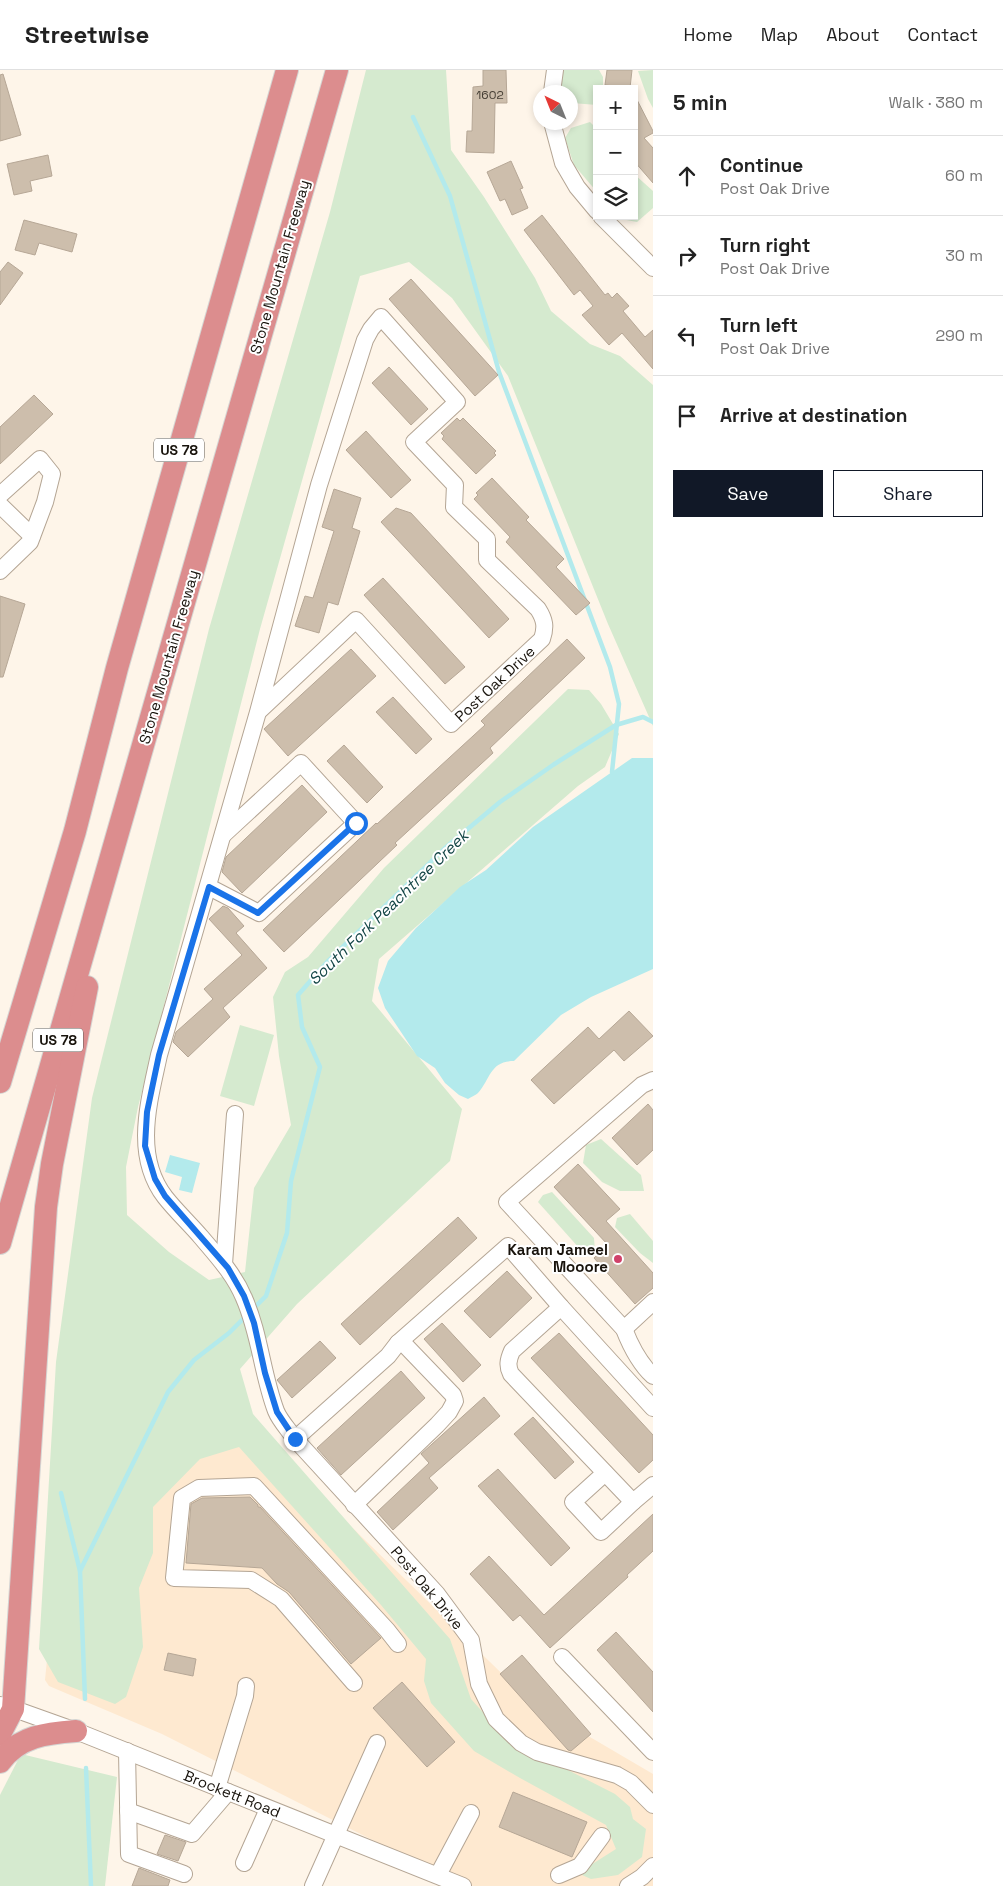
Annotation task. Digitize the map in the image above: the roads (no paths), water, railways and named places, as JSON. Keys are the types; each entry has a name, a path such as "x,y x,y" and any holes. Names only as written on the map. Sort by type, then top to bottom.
{"highway":[{"name":"US 78","path":"0,1082 75,831 117,668 287,70"},
{"name":"Stone Mountain Freeway","path":"0,1243 337,70"},
{"path":"0,1035 75,831"},
{"path":"0,1734 7,1707 46,1207 52,1164 116,837"},
{"path":"0,1762 14,1748 35,1737 46,1733 76,1731"}],"street":[{"path":"553,85 555,70"},
{"path":"554,130 563,163 577,187 593,206"},
{"path":"605,220 653,268"},
{"name":"Post Oak Drive","path":"258,712 356,620 451,724 542,639 546,629 544,618 538,609 487,560 487,538 454,508 455,485 414,442 458,402 381,317 365,340 319,485 209,887 159,1055 147,1112 145,1146 155,1179 165,1196 224,1264 244,1296 254,1323 265,1373 277,1412 295,1439 437,1594 471,1640 479,1684 496,1719 521,1743 537,1752 617,1776 650,1796"},
{"path":"0,495 40,458 52,474 45,502 30,542 0,571"},
{"path":"0,505 32,536"},
{"path":"209,887 258,913 356,823 301,763 223,835"},
{"path":"653,1080 642,1084 507,1202 624,1329 632,1347 645,1368 653,1376"},
{"path":"224,1264 236,1114"},
{"path":"295,1439 508,1246 653,1408"},
{"path":"624,1329 653,1302"},
{"path":"561,1307 512,1351 508,1368 633,1502"},
{"path":"354,1505 437,1425 449,1412 455,1401 453,1395 404,1344 398,1344"},
{"path":"605,1473 573,1502 601,1532 653,1485"},
{"path":"354,1683 281,1599 251,1580 174,1578 182,1498 199,1488 254,1486 398,1644"},
{"path":"562,1657 653,1752"},
{"path":"128,1811 192,1834 222,1790 246,1686"},
{"name":"Brockett Road","path":"7,1707 127,1751 463,1886"},
{"path":"313,1886 377,1743"},
{"path":"127,1751 130,1854 184,1874"},
{"path":"244,1863 268,1809"},
{"path":"438,1875 471,1813"},
{"path":"559,1875 580,1866 602,1836"},
{"path":"628,1886 642,1877 653,1866"}],"water":[{"path":"632,758 653,758 653,969 591,997 561,1015 514,1061 495,1067 477,1094 468,1099 459,1095 445,1083 435,1068 417,1056 385,1008 378,988 388,961 416,928 460,887 486,870 533,827"},
{"path":"170,1155 200,1163 192,1193 179,1190 182,1177 165,1172"}],"waterway":[{"path":"413,117 450,196 499,372 610,667 619,704 612,772"},
{"name":"South Fork Peachtree Creek","path":"253,1309 266,1296 287,1233 291,1181 320,1067 302,1027 298,995 328,961 445,848 500,802 553,765 616,725 643,717 653,722"},
{"name":"South Fork Peachtree Creek","path":"85,1699 80,1571 168,1392 194,1360 229,1333 246,1316"},
{"path":"61,1493 80,1571"},
{"name":"South Fork Peachtree Creek","path":"86,1768 91,1886"}],"place":[{"name":"Karam Jameel Mooore","path":"618,1259"}]}
